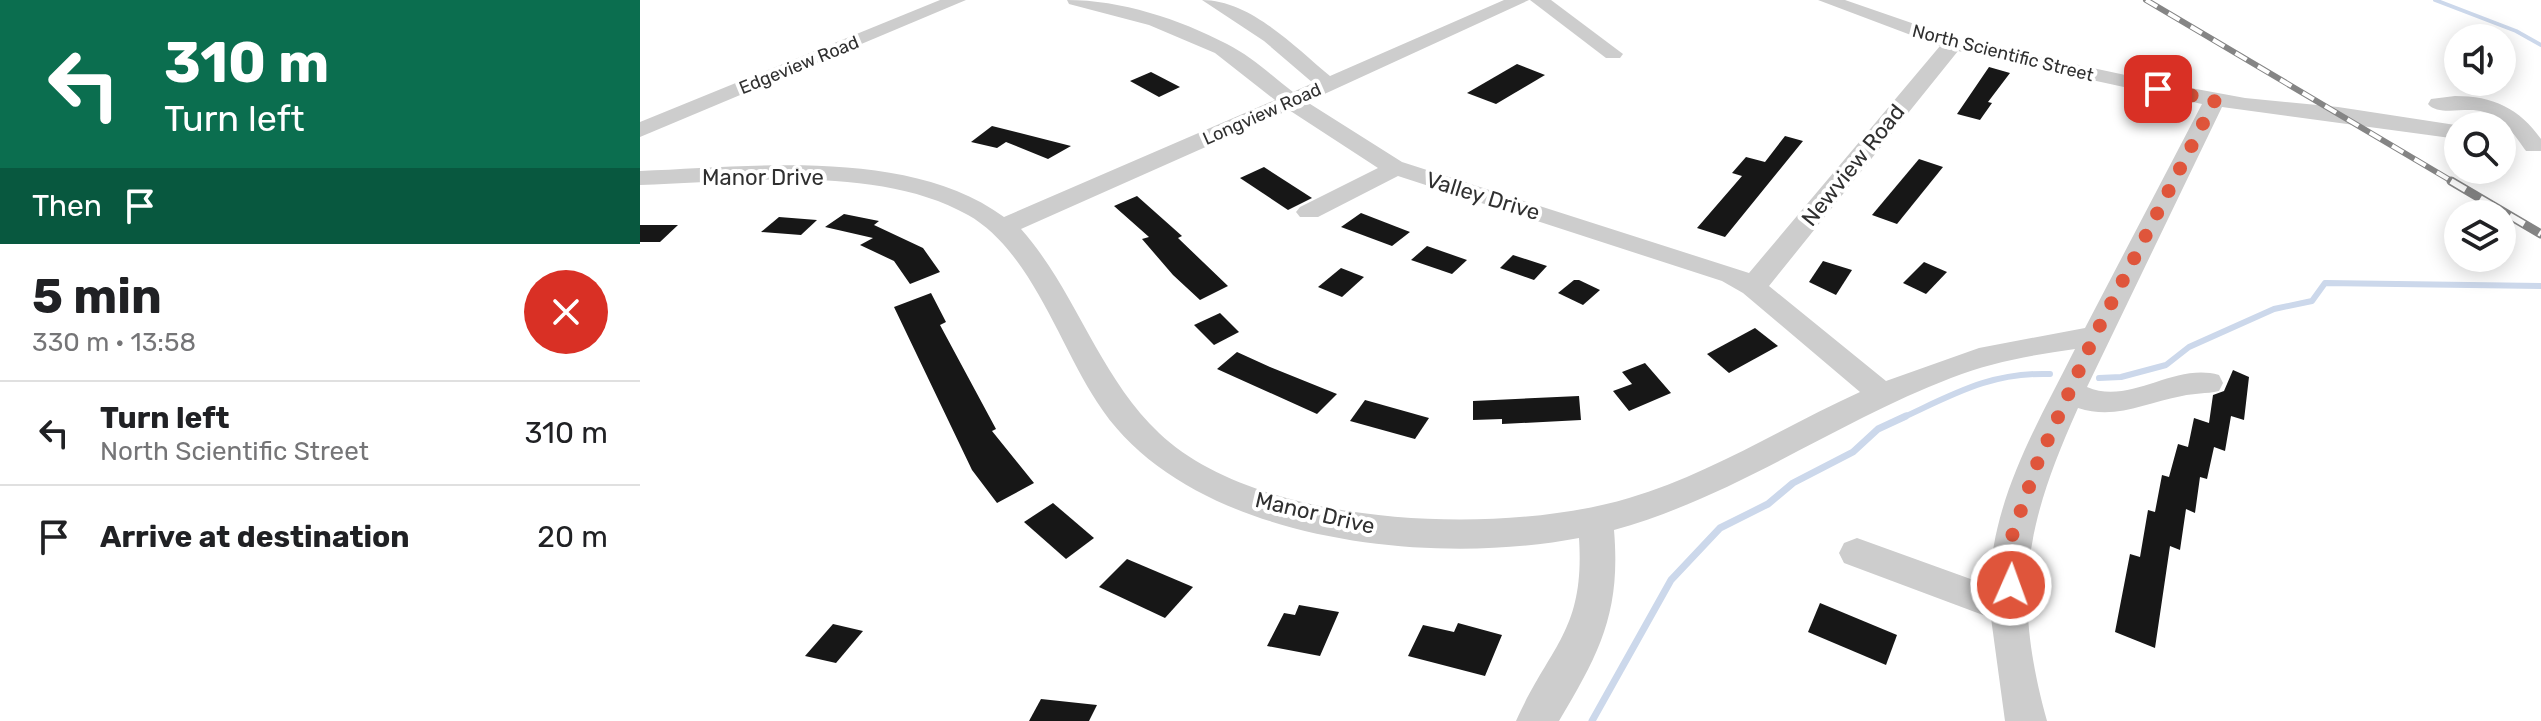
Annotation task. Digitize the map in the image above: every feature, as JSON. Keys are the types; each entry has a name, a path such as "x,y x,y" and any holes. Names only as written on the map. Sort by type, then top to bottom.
{"street":[{"name":"Edgeview Road","path":"640,130 957,0"},
{"name":"Valley Drive","path":"1076,0 1133,13 1202,38 1241,61 1291,101 1396,168 1706,264 1753,287 1884,396"},
{"path":"1211,0 1271,37 1328,85"},
{"name":"Longview Road","path":"1004,227 1520,0"},
{"path":"1539,0 1613,54"},
{"name":"North Scientific Street","path":"1827,0 1953,44 2215,100 2444,130"},
{"name":"Newview Road","path":"1753,287 1953,44"},
{"path":"2026,721 2010,609 2012,536 2037,464 2094,337 2215,100"},
{"path":"2439,104 2469,101 2503,110 2514,118 2538,147"},
{"path":"2516,143 2538,147"},
{"path":"1309,212 1396,168"},
{"name":"Manor Drive","path":"640,178 820,175 892,181 957,199 1004,227 1021,247 1119,410 1151,445 1209,482 1290,512 1366,527 1491,533 1596,522 1635,511 1722,476 1939,371 2000,350 2094,337"},
{"path":"2069,392 2098,403 2138,397 2170,385 2208,383"},
{"path":"1537,721 1580,648 1592,617 1599,584 1596,522"},
{"path":"1857,553 2010,609"}],"building":[{"path":"1517,64 1545,75 1496,104 1467,93"},
{"path":"1989,67 2010,73 1988,102 1992,103 1980,120 1957,114"},
{"path":"1151,72 1180,87 1159,97 1130,81"},
{"path":"992,126 1071,146 1048,159 1006,142 997,148 971,142"},
{"path":"1785,136 1803,141 1725,237 1697,228 1742,176 1732,173 1746,157 1765,162"},
{"path":"1919,159 1943,167 1897,224 1872,215"},
{"path":"1264,167 1312,198 1288,210 1240,178"},
{"path":"1137,196 1182,236 1178,238 1228,286 1200,300 1173,275 1142,239 1149,237 1114,206"},
{"path":"1361,213 1410,232 1392,246 1341,227"},
{"path":"844,214 879,221 874,225 923,248 940,272 910,284 894,261 860,245 873,238 825,227"},
{"path":"779,217 817,220 801,235 761,232"},
{"path":"640,225 678,225 660,242 640,242"},
{"path":"1427,246 1467,260 1452,274 1411,260"},
{"path":"1513,255 1547,266 1534,280 1500,268"},
{"path":"1823,261 1852,270 1836,295 1809,282"},
{"path":"1924,262 1947,272 1926,294 1903,283"},
{"path":"1341,268 1364,277 1342,297 1318,287"},
{"path":"1574,280 1600,290 1583,305 1558,293"},
{"path":"931,293 946,322 940,325 996,429 992,431 1034,483 997,503 972,470 894,307"},
{"path":"1220,313 1239,332 1214,345 1194,325"},
{"path":"1755,328 1778,346 1729,373 1707,354"},
{"path":"1237,352 1337,394 1317,414 1217,369"},
{"path":"1645,363 1671,393 1629,411 1613,391 1632,384 1622,372"},
{"path":"2233,370 2249,377 2244,420 2231,416 2225,451 2214,447 2207,479 2200,477 2195,513 2186,509 2180,550 2170,546 2155,648 2115,632 2130,554 2140,557 2148,510 2155,512 2162,475 2169,477 2178,444 2188,447 2194,418 2209,423 2213,395 2224,391"},
{"path":"1579,396 1581,420 1502,424 1502,419 1473,420 1473,401"},
{"path":"1365,400 1429,418 1415,439 1350,421"},
{"path":"1053,503 1094,538 1066,559 1024,522"},
{"path":"1127,559 1193,587 1165,618 1099,587"},
{"path":"1820,603 1897,635 1886,665 1808,632"},
{"path":"1299,605 1339,612 1320,656 1267,646 1284,613 1295,615"},
{"path":"1458,623 1502,635 1485,676 1408,656 1423,625 1454,632"},
{"path":"833,624 863,631 836,663 805,656"},
{"path":"1041,699 1097,705 1089,721 1029,721"}],"waterway":[{"path":"2435,0 2516,31 2541,45"},
{"path":"2099,378 2121,377 2166,365 2189,347 2274,309 2312,301 2325,283 2541,286"},
{"path":"1902,418 1973,386 2009,377 2050,374"},
{"path":"1592,721 1671,580 1720,528 1768,504 1793,483 1853,452 1878,429 1906,416"}],"railway":[{"path":"2146,0 2444,176"},
{"path":"2456,184 2541,234"}],"route":[{"path":"2011,585 2012,536 2037,464 2094,337 2215,100 2158,89"}]}
